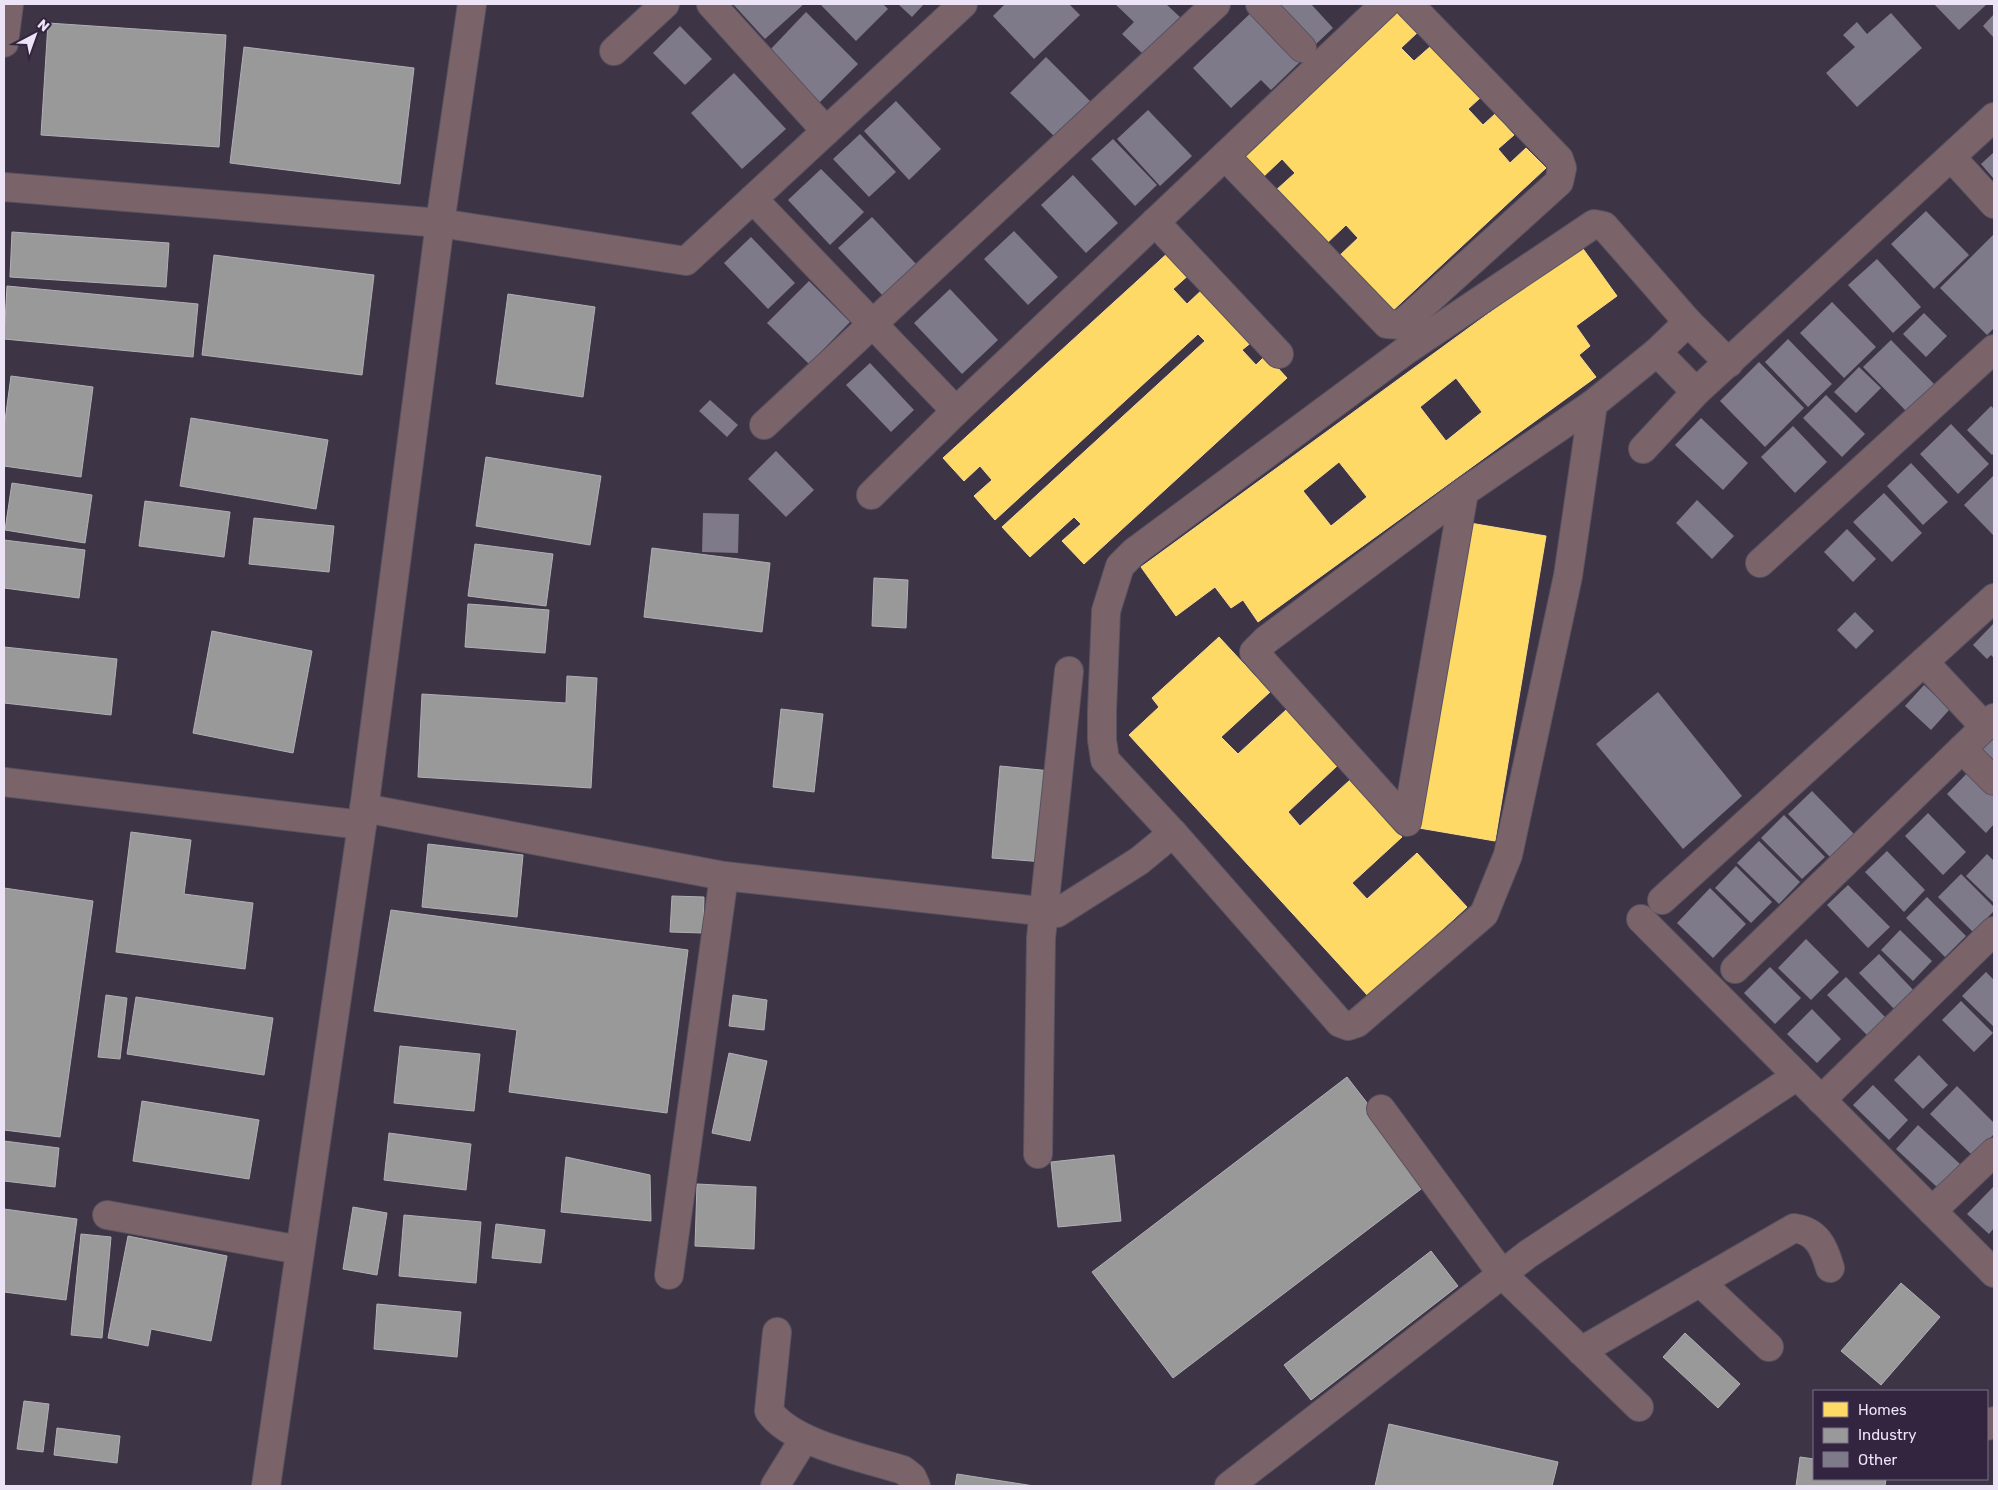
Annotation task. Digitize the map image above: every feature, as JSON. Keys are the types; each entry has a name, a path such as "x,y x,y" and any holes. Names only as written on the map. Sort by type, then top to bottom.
{"street":[{"path":"4,43 9,4"},
{"path":"266,1486 363,816 440,223 472,4"},
{"path":"614,51 665,4"},
{"path":"710,4 826,131"},
{"path":"4,187 440,223 686,261 963,4"},
{"path":"764,425 1216,4"},
{"path":"1260,4 1302,48"},
{"path":"871,494 956,411 1386,4"},
{"path":"1225,156 1387,324 1400,325 1559,182 1562,168 1558,159 1409,4"},
{"path":"1643,449 1696,392 1952,158 1994,117"},
{"path":"1952,158 1994,204"},
{"path":"753,199 956,411"},
{"path":"1156,222 1279,354"},
{"path":"1593,404 1568,576 1508,855 1484,914 1357,1023 1348,1026 1340,1023 1173,833 1105,760 1102,740 1106,611 1120,566 1134,552 1405,351 1594,224 1604,226 1688,322 1728,363"},
{"path":"1464,492 1407,822 1254,652 1266,640 1464,492 1593,404 1657,352 1688,322"},
{"path":"1760,563 1994,349"},
{"path":"1657,352 1696,392"},
{"path":"1662,900 1994,598"},
{"path":"1735,969 1990,723 1924,662"},
{"path":"1038,1154 1041,938 1069,671"},
{"path":"1962,749 1994,781"},
{"path":"4,782 363,816 724,876 1057,913 1139,861 1173,833"},
{"path":"669,1275 724,876"},
{"path":"1641,919 1994,1273"},
{"path":"1821,1100 1994,931"},
{"path":"1230,1486 1528,1254 1797,1076"},
{"path":"1381,1109 1496,1280 1581,1351 1639,1407"},
{"path":"1932,1212 1994,1152"},
{"path":"107,1215 300,1250"},
{"path":"1581,1351 1794,1228 1806,1230 1816,1238 1825,1250 1830,1268"},
{"path":"1700,1282 1769,1347"},
{"path":"777,1332 769,1411 776,1422 804,1438 903,1470 912,1477 916,1486"},
{"path":"775,1486 804,1438"}],"building: Homes":[{"path":"1397,9 1418,32 1401,48 1414,61 1431,46 1480,98 1468,109 1483,125 1495,114 1514,135 1498,149 1510,163 1526,148 1546,168 1389,314 1337,258 1358,238 1346,225 1325,245 1275,191 1295,173 1282,159 1262,178 1241,154"},
{"path":"1581,246 1617,296 1576,326 1590,346 1579,355 1596,377 1258,622 1243,600 1231,608 1215,587 1176,616 1141,567","holes":["1456,378 1482,412 1446,441 1420,407","1339,462 1367,497 1331,526 1303,491"]},
{"path":"1170,251 1191,273 1173,289 1187,304 1204,288 1253,341 1242,350 1256,365 1266,355 1287,378 1084,564 1062,541 1081,524 1074,517 1030,557 1002,527 1205,341 1198,334 995,520 974,496 992,480 980,466 964,481 943,458"},
{"path":"1470,523 1546,536 1495,841 1419,828"},
{"path":"1219,637 1270,692 1221,737 1238,754 1286,710 1337,766 1288,812 1300,826 1350,780 1402,837 1352,883 1367,899 1417,853 1467,907 1369,997 1129,735 1159,707 1152,698"}],"building: Industry":[{"path":"48,23 226,35 219,147 41,135"},
{"path":"244,47 414,68 400,184 230,163"},
{"path":"12,232 169,243 166,287 10,277"},
{"path":"214,255 374,275 362,375 202,355"},
{"path":"7,286 198,304 193,357 4,339"},
{"path":"508,294 595,307 583,397 496,384"},
{"path":"11,376 93,387 81,477 4,466 4,428"},
{"path":"191,418 328,440 316,509 180,486"},
{"path":"486,457 601,476 590,545 476,526"},
{"path":"12,483 92,495 85,543 5,530"},
{"path":"145,501 230,512 224,557 139,546"},
{"path":"254,518 334,526 329,572 249,564"},
{"path":"4,540 85,550 79,598 4,588"},
{"path":"475,544 553,554 546,606 468,596"},
{"path":"652,548 770,563 762,632 644,617"},
{"path":"874,578 908,580 906,628 872,626"},
{"path":"468,604 549,610 545,653 465,647"},
{"path":"212,631 312,651 293,753 193,733"},
{"path":"4,647 117,659 111,715 4,703"},
{"path":"567,676 597,678 591,788 418,777 422,694 566,703"},
{"path":"781,709 823,714 814,792 773,787"},
{"path":"1000,766 1051,771 1044,862 992,858"},
{"path":"131,832 191,840 184,894 253,903 245,969 116,952"},
{"path":"428,844 523,855 517,917 422,907"},
{"path":"4,888 93,901 60,1137 4,1130"},
{"path":"672,896 704,897 703,933 670,932"},
{"path":"391,910 688,950 667,1113 509,1092 517,1030 374,1011"},
{"path":"106,995 127,998 120,1059 98,1057"},
{"path":"733,995 767,1000 764,1030 729,1026"},
{"path":"136,997 273,1018 264,1075 127,1054"},
{"path":"400,1046 480,1054 474,1111 394,1103"},
{"path":"729,1053 767,1061 750,1141 712,1133"},
{"path":"1347,1077 1429,1183 1173,1378 1092,1272"},
{"path":"142,1101 259,1120 249,1179 133,1161"},
{"path":"389,1133 471,1144 466,1190 384,1180"},
{"path":"4,1141 59,1148 55,1187 4,1181"},
{"path":"1114,1155 1121,1221 1058,1227 1051,1162"},
{"path":"566,1157 650,1175 651,1221 561,1212"},
{"path":"697,1184 756,1187 754,1249 695,1246"},
{"path":"353,1207 387,1213 377,1275 343,1269"},
{"path":"4,1209 77,1219 66,1300 4,1292"},
{"path":"404,1215 481,1222 476,1283 399,1276"},
{"path":"496,1224 545,1230 541,1263 492,1258"},
{"path":"81,1234 111,1237 102,1338 71,1335"},
{"path":"128,1236 227,1256 211,1341 151,1329 148,1346 108,1338"},
{"path":"1431,1251 1458,1286 1311,1400 1284,1365"},
{"path":"1901,1283 1940,1317 1881,1385 1841,1351"},
{"path":"377,1304 461,1312 457,1357 374,1349"},
{"path":"1685,1333 1740,1384 1718,1408 1663,1357"},
{"path":"24,1401 49,1404 43,1452 17,1449"},
{"path":"1389,1424 1558,1462 1552,1486 1375,1486"},
{"path":"57,1428 120,1436 117,1463 54,1455"},
{"path":"1800,1457 1813,1459 1813,1480 1886,1480 1885,1486 1796,1486"},
{"path":"957,1474 1034,1486 955,1486"}],"building: Other":[{"path":"733,4 804,4 765,39"},
{"path":"820,4 883,4 888,9 856,41"},
{"path":"898,4 924,4 912,17"},
{"path":"1005,4 1069,4 1080,15 1034,59 993,16"},
{"path":"1115,4 1166,4 1180,17 1143,54 1122,34 1134,22"},
{"path":"1276,4 1311,4 1333,28 1315,45"},
{"path":"1934,4 1987,4 1959,30"},
{"path":"1257,7 1304,58 1271,90 1261,80 1231,108 1193,68"},
{"path":"806,12 858,64 819,103 768,52"},
{"path":"1891,13 1922,48 1857,107 1826,73 1855,47 1843,35 1857,22 1867,34"},
{"path":"1994,14 1994,38 1983,26"},
{"path":"680,26 712,59 685,85 653,53"},
{"path":"1046,57 1093,104 1057,139 1010,93"},
{"path":"734,73 786,129 742,169 691,113"},
{"path":"896,101 941,149 909,180 864,131"},
{"path":"1148,110 1192,156 1160,186 1117,139"},
{"path":"860,134 896,172 869,197 833,159"},
{"path":"1113,139 1157,185 1135,206 1091,159"},
{"path":"1994,152 1994,179 1981,164"},
{"path":"821,169 864,212 830,245 788,200"},
{"path":"1073,175 1118,223 1086,253 1041,205"},
{"path":"1926,211 1969,255 1934,289 1891,244"},
{"path":"872,217 917,265 884,297 838,248"},
{"path":"1014,231 1058,277 1028,305 984,259"},
{"path":"1994,234 1994,328 1987,335 1940,288"},
{"path":"751,237 795,283 768,309 724,263"},
{"path":"1877,259 1921,307 1893,333 1848,285"},
{"path":"809,281 850,322 809,364 767,323"},
{"path":"950,289 998,340 962,374 914,323"},
{"path":"1832,302 1876,347 1844,378 1800,333"},
{"path":"1924,313 1947,336 1926,357 1903,334"},
{"path":"1788,339 1832,384 1808,407 1765,362"},
{"path":"1891,340 1935,385 1907,412 1863,367"},
{"path":"1759,362 1804,408 1765,447 1720,401"},
{"path":"870,363 914,410 891,432 846,385"},
{"path":"1859,367 1881,388 1856,413 1834,392"},
{"path":"1826,395 1865,434 1842,457 1803,418"},
{"path":"710,400 738,425 727,437 699,411"},
{"path":"1991,406 1994,409 1994,453 1992,455 1967,430"},
{"path":"1701,418 1748,463 1723,490 1675,445"},
{"path":"1951,424 1989,464 1958,494 1920,454"},
{"path":"1793,426 1827,462 1795,493 1761,457"},
{"path":"776,451 814,490 786,517 748,479"},
{"path":"1911,463 1948,502 1923,525 1887,486"},
{"path":"1994,475 1994,536 1964,505"},
{"path":"1884,493 1922,533 1892,562 1853,522"},
{"path":"1697,500 1734,536 1712,559 1676,523"},
{"path":"703,513 739,514 738,553 702,552"},
{"path":"1847,529 1876,559 1853,582 1824,552"},
{"path":"1855,612 1874,631 1856,649 1837,630"},
{"path":"1994,623 1994,658 1991,655 1987,659 1973,645"},
{"path":"1924,685 1950,709 1931,730 1905,706"},
{"path":"1658,692 1742,796 1683,849 1596,744"},
{"path":"1994,736 1994,767 1979,752"},
{"path":"1973,767 1994,788 1994,824 1986,833 1947,794"},
{"path":"1812,791 1854,834 1830,857 1788,814"},
{"path":"1928,813 1966,852 1943,875 1905,836"},
{"path":"1784,815 1825,857 1802,879 1761,838"},
{"path":"1759,841 1800,882 1779,904 1737,863"},
{"path":"1887,851 1925,890 1904,912 1865,872"},
{"path":"1987,854 1994,861 1994,903 1966,876"},
{"path":"1736,866 1772,902 1751,923 1715,888"},
{"path":"1961,874 1994,907 1994,911 1973,932 1938,897"},
{"path":"1848,885 1890,927 1868,948 1827,905"},
{"path":"1710,888 1746,924 1713,958 1677,923"},
{"path":"1927,897 1966,936 1945,957 1906,918"},
{"path":"1900,930 1932,961 1913,981 1881,950"},
{"path":"1806,939 1839,972 1811,1000 1778,968"},
{"path":"1879,954 1918,995 1899,1014 1859,973"},
{"path":"1770,967 1801,998 1775,1024 1744,993"},
{"path":"1986,972 1994,980 1994,1027 1962,996"},
{"path":"1846,977 1886,1018 1868,1036 1827,995"},
{"path":"1961,1001 1993,1033 1974,1052 1942,1020"},
{"path":"1812,1009 1841,1039 1817,1063 1787,1034"},
{"path":"1919,1055 1948,1085 1923,1109 1894,1080"},
{"path":"1873,1085 1908,1120 1889,1140 1853,1105"},
{"path":"1957,1086 1994,1123 1994,1134 1973,1156 1930,1114"},
{"path":"1918,1125 1960,1164 1938,1188 1896,1149"},
{"path":"1994,1186 1994,1228 1989,1234 1967,1214"}]}
